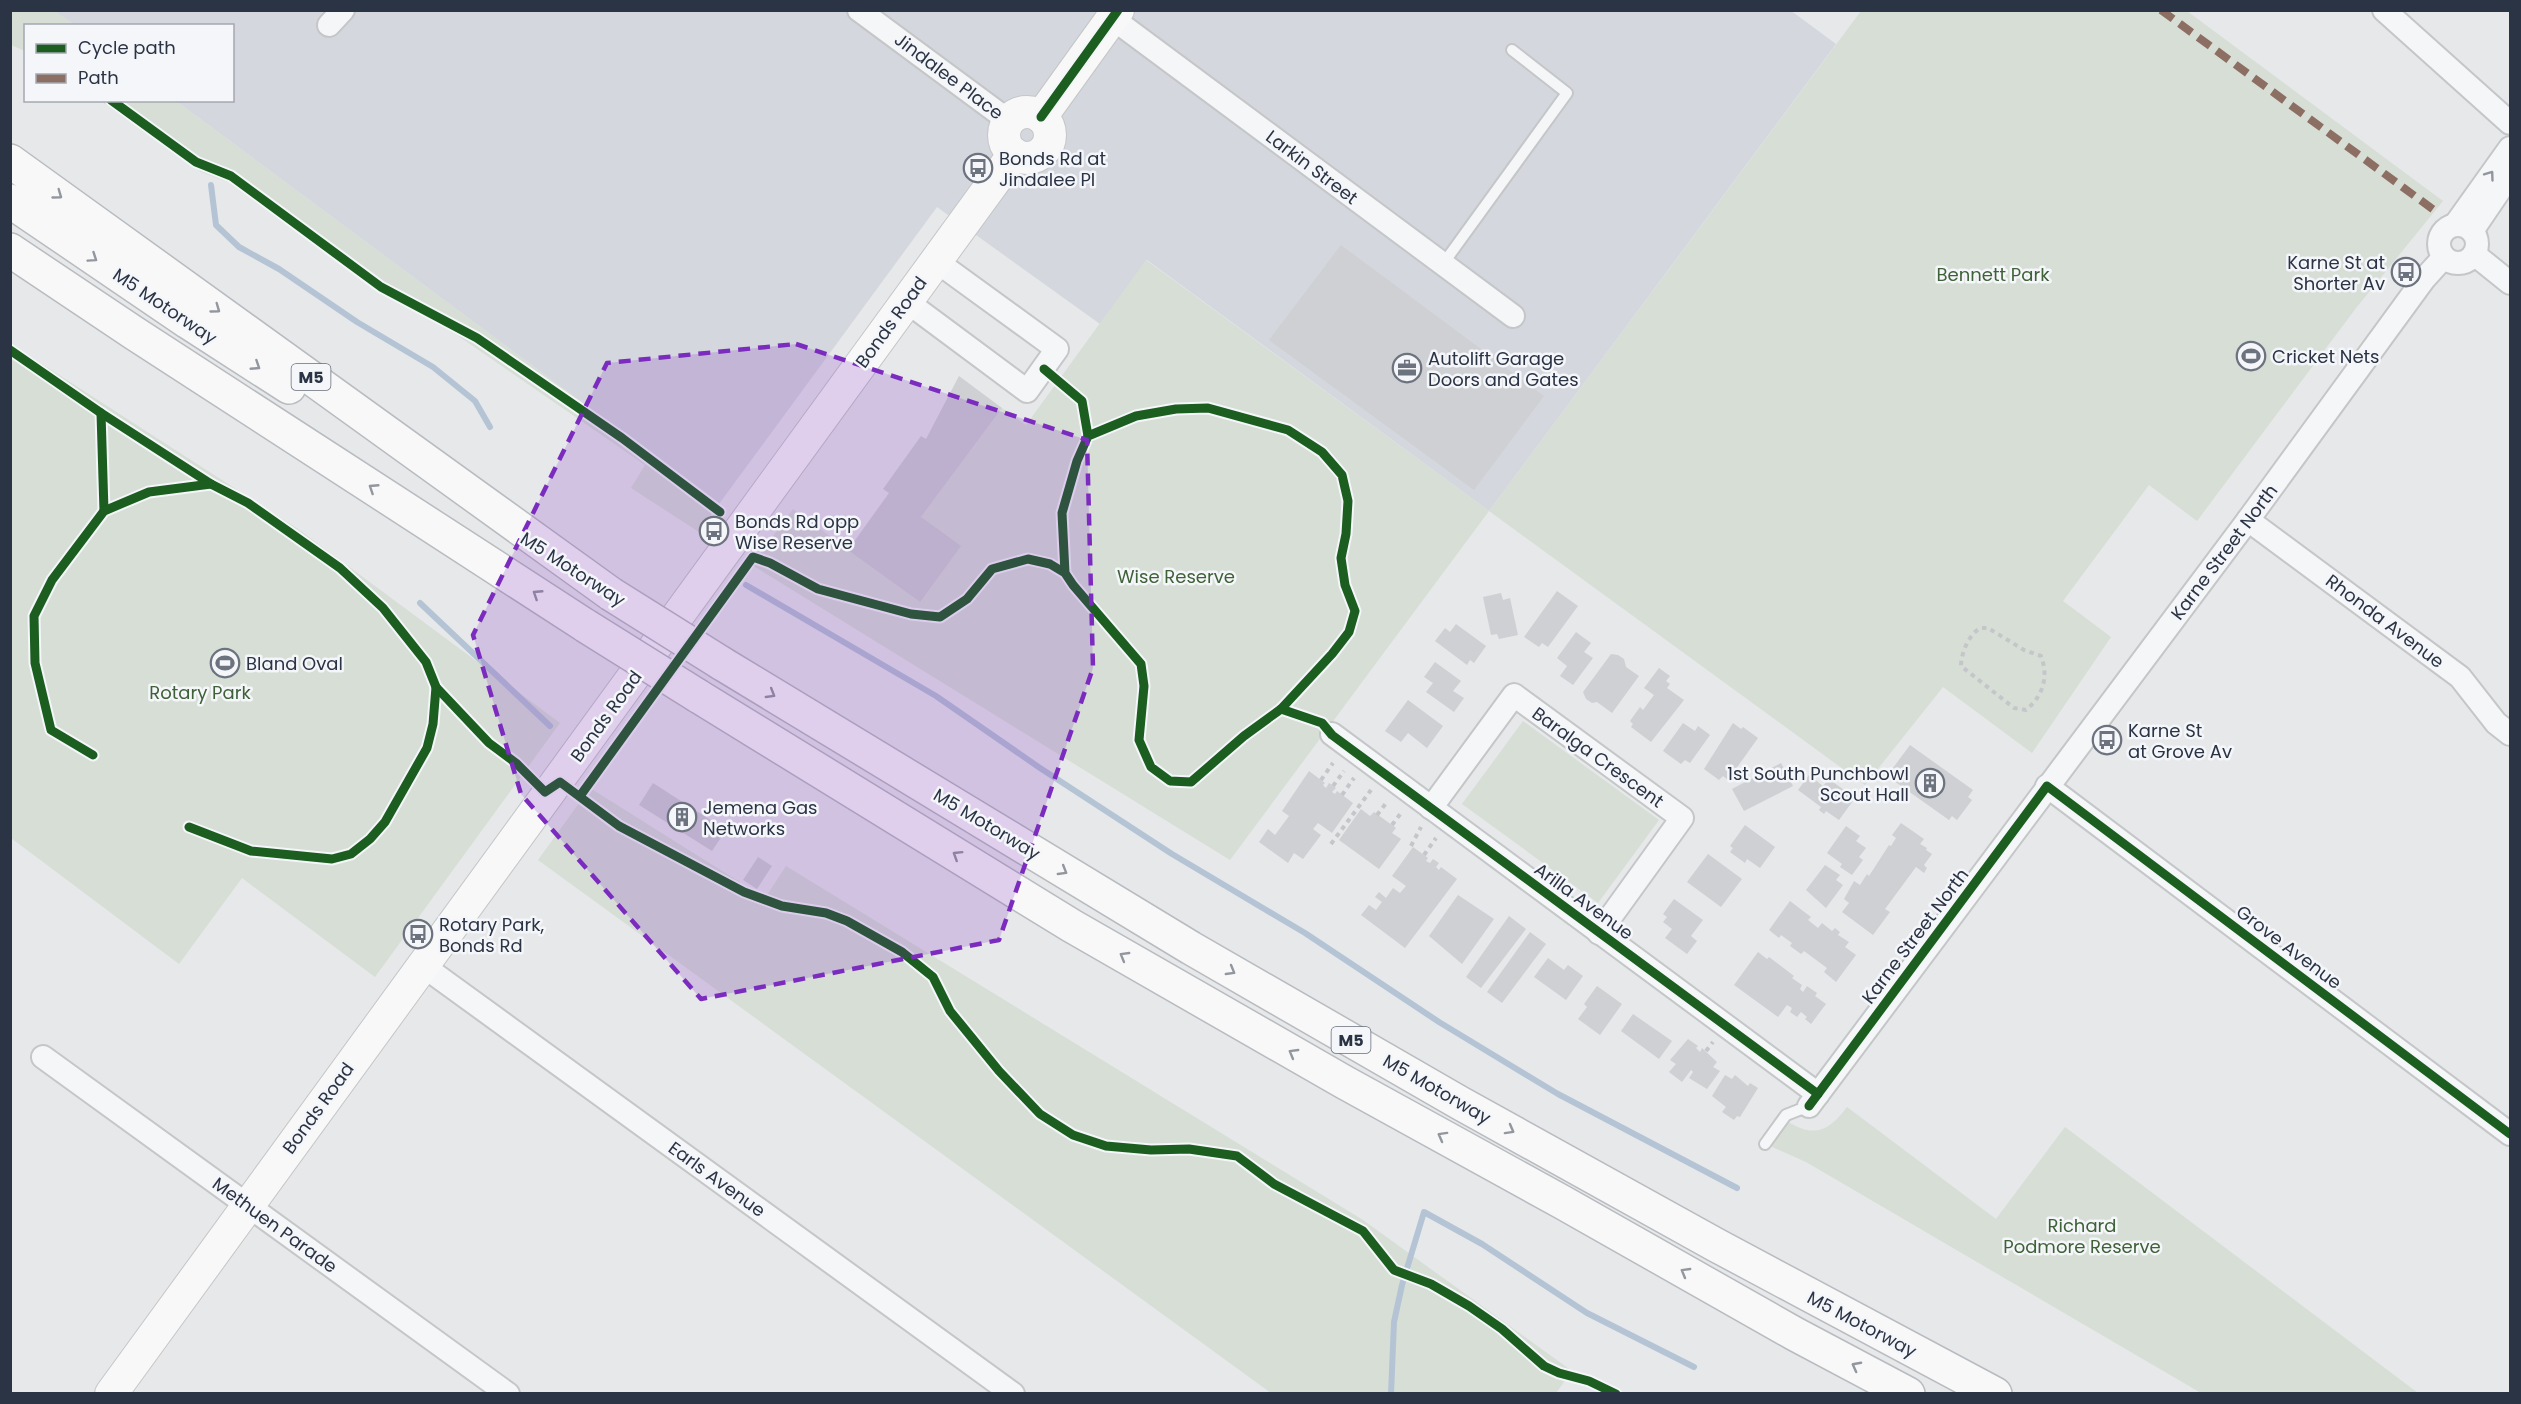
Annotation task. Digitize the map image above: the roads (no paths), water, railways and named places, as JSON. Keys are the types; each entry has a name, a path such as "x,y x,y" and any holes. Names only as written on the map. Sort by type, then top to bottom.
{"highway":[{"name":"M5","path":"10,161 611,594"},
{"name":"M5 Motorway","path":"10,201 188,322 611,594 1191,948 1450,1097 1725,1250 1995,1394"},
{"name":"M5 Motorway","path":"10,250 586,626 1082,932 1344,1082 1795,1334 1908,1394"},
{"name":"M5","path":"10,266 134,333"}],"main road":[{"path":"1041,117 1115,14"},
{"path":"1021,113 1041,117 1049,130 1049,138 1043,151 1029,158 1014,154 1005,142 1004,135 1009,121 1021,113"},
{"name":"Bonds Road","path":"111,1394 1014,154"}],"street":[{"name":"Jindalee Place","path":"859,10 1009,121"},
{"path":"2384,10 2511,123"},
{"name":"Larkin Street","path":"1115,14 1513,315"},
{"path":"2464,228 2511,148"},
{"path":"2464,228 2477,242 2470,259 2460,263 2444,257 2439,246 2441,235 2445,230 2464,228 2511,176"},
{"path":"2474,254 2511,284"},
{"name":"Karne Street North","path":"1813,1100 2248,520 2428,273 2444,257"},
{"path":"906,301 1027,391 1057,349 936,261"},
{"name":"Rhonda Avenue","path":"2248,520 2460,677 2496,723 2511,734"},
{"name":"Baralga Crescent","path":"1426,818 1514,695 1682,818 1599,933"},
{"name":"Arilla Avenue","path":"1332,734 1426,818 1599,933 1813,1100"},
{"name":"Grove Avenue","path":"2047,786 2511,1134"},
{"name":"Earls Avenue","path":"422,965 1013,1394"},
{"name":"Methuen Parade","path":"43,1057 508,1394"}],"lane":[{"path":"1443,264 1567,93 1512,50"},
{"path":"1765,1144 1786,1115 1813,1100"}],"waterway":[{"path":"211,185 216,225 239,247 279,269 357,322 433,367 475,401 490,427"},
{"path":"746,585 936,696 1040,768 1172,854 1305,933 1439,1022 1558,1094 1737,1188"},
{"path":"420,603 550,726"},
{"path":"1391,1394 1394,1322 1402,1285 1424,1212 1482,1244 1587,1313 1694,1367"}],"place":[{"name":"Bonds Rd at Jindalee Pl","path":"978,168"},
{"name":"Karne St at Shorter Av","path":"2406,272"},
{"name":"Cricket Nets","path":"2251,356"},
{"name":"Autolift Garage Doors and Gates","path":"1407,368"},
{"name":"Bonds Rd opp Wise Reserve","path":"714,531"},
{"name":"Bland Oval","path":"225,663"},
{"name":"Karne St at Grove Av","path":"2107,740"},
{"name":"1st South Punchbowl Scout Hall","path":"1930,783"},
{"name":"Jemena Gas Networks","path":"682,817"},
{"name":"Rotary Park, Bonds Rd","path":"418,934"}],"park label":[{"name":"Bennett Park","path":"1993,274"},
{"name":"Wise Reserve","path":"1176,576"},
{"name":"Rotary Park","path":"200,692"},
{"name":"Richard Podmore Reserve","path":"2082,1235"}]}
